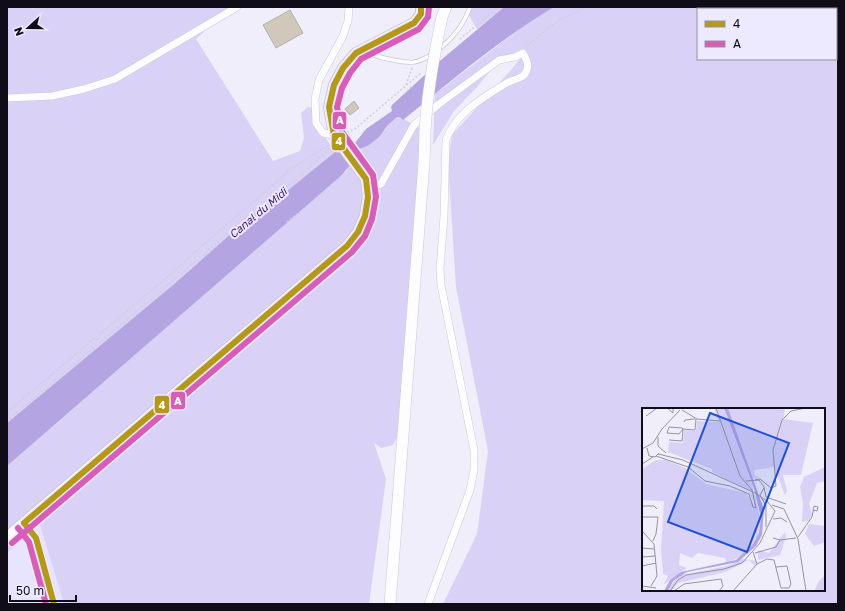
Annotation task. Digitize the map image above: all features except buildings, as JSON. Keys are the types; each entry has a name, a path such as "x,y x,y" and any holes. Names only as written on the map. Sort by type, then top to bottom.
{"main road":[{"path":"390,604 424,163 427,99 444,12"}],"street":[{"path":"7,98 52,96 84,89 115,79 237,7"},
{"path":"337,140 323,133 316,123 315,99 319,80 343,36 348,21 349,7"},
{"path":"7,537 347,246 358,232 365,216 368,197 366,179 337,140 329,107 334,85 343,68 356,53 414,23 421,14 421,7"},
{"path":"367,187 381,184 414,126 439,104 499,60 515,57 523,53 528,62 527,72 521,78 511,81 471,106 449,131 446,140 444,216 440,268 441,285 474,450 474,470 470,490 428,604"},
{"path":"24,523 36,538 54,604"}],"lane":[{"path":"364,49 368,53 389,59 413,62 427,58 448,42 466,19 470,7"}],"path":[{"path":"523,53 528,44 556,22 586,7"},
{"path":"7,412 290,170 356,128 405,87 413,62"},
{"path":"404,94 411,88"},
{"path":"7,421 257,208 299,178 337,140"},
{"path":"287,222 300,212"}],"shaded area":[{"path":"7,7 231,7 196,39 273,161 300,151 304,138 301,113 308,107 316,109 316,123 335,152 287,191 260,208 173,285 7,423"},
{"path":"466,7 504,7 477,29"},
{"path":"554,7 838,7 838,604 443,604 477,534 488,451 456,287 448,162 452,135 511,70 526,51 499,60 477,87 454,111 433,145 435,94 530,21"},
{"path":"397,117 400,117 425,131 403,427 393,445 381,448 374,443 386,479 369,604 64,604 40,525 7,553 7,466 342,175 347,170 347,161 386,129 388,125"},
{"path":"40,525 64,604 7,604 7,553"}],"water":[{"name":"Canal du Midi","path":"504,7 554,7 495,46 403,120 400,117 397,117 388,125 379,137 369,145 360,149 347,160 349,166 342,175 7,466 7,423 173,285 260,208 287,191 335,152 341,153 355,143 366,129 392,111 392,105 441,60"}],"transit line":[{"name":"4","path":"24,523 347,246 358,232 365,216 368,197 366,179 334,135 329,107 334,85 343,68 356,53 414,23 421,14 421,7"},
{"name":"A","path":"12,543 352,252 365,236 372,219 376,197 373,175 342,132 337,107 342,88 350,73 361,59 419,29 428,17 429,7"},
{"name":"4","path":"24,523 36,538 54,604"},
{"name":"A","path":"18,528 29,542 46,604"}]}
